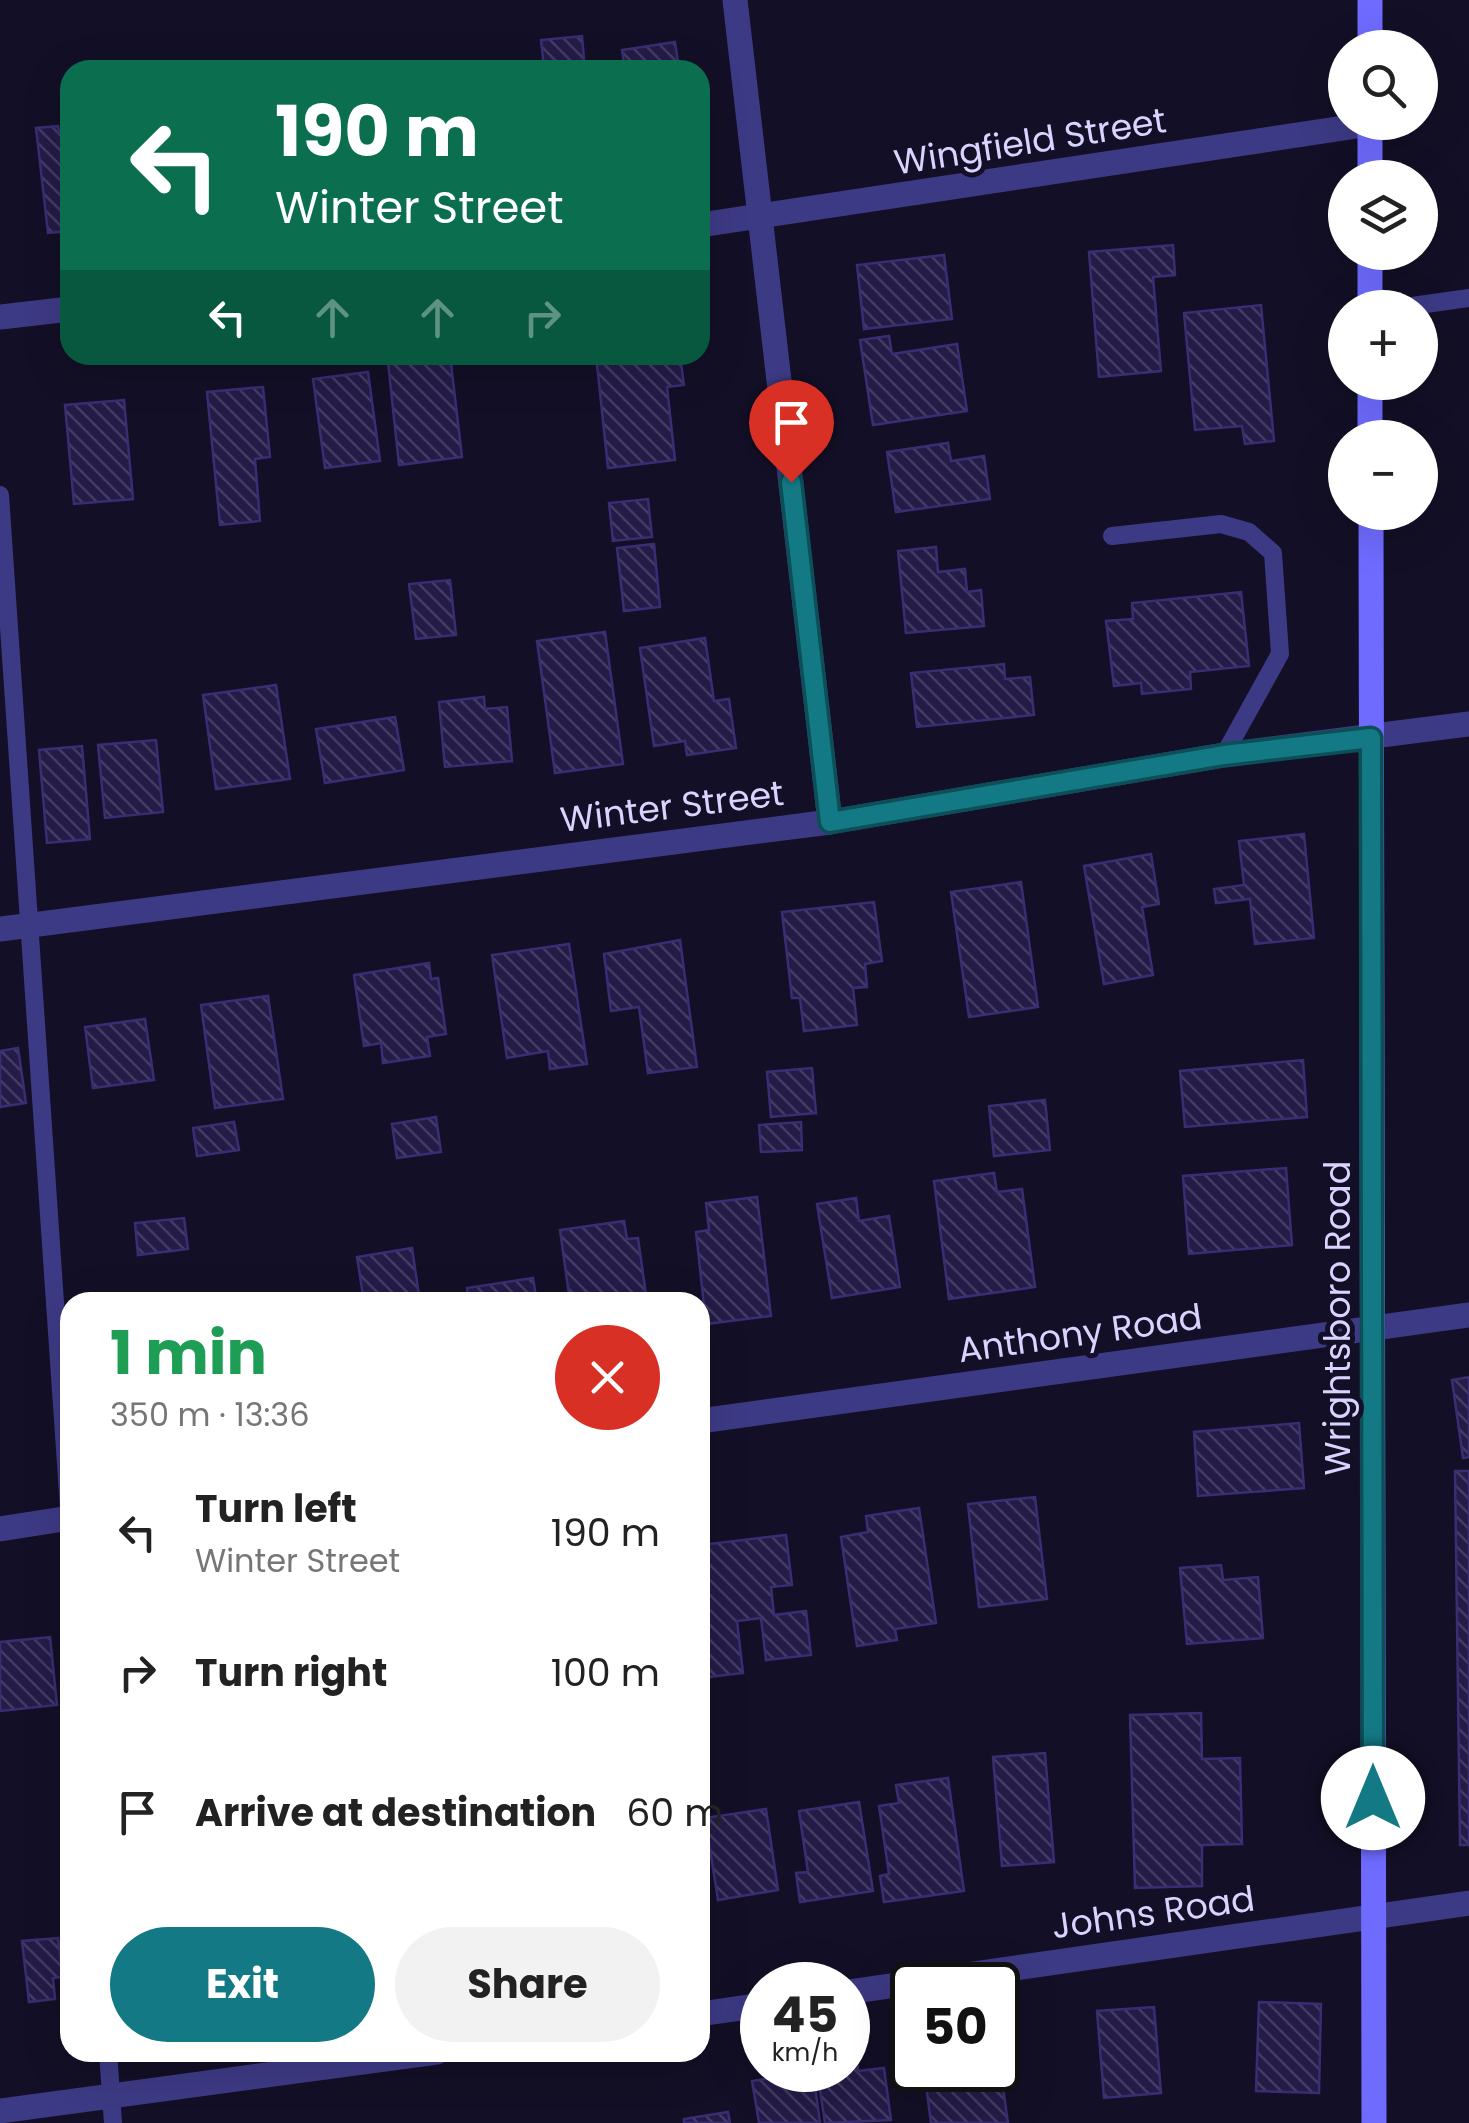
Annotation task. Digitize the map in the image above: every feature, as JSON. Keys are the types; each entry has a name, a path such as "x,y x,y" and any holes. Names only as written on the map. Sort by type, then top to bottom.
{"main road":[{"path":"1370,0 1370,30"},
{"name":"Wrightsboro Road","path":"1370,530 1374,2123"}],"street":[{"path":"735,0 830,822"},
{"name":"Wingfield Street","path":"710,224 1328,129"},
{"path":"0,317 60,310"},
{"name":"Winter Street","path":"0,929 830,822 1224,755 1469,724"},
{"name":"Anthony Road","path":"710,1420 1469,1315"},
{"path":"0,1528 60,1521"},
{"name":"Johns Road","path":"870,1989 1469,1903"},
{"path":"710,2013 740,2008"},
{"path":"0,2111 362,2062"}],"lane":[{"path":"1438,302 1469,298"},
{"path":"0,495 60,1371"},
{"path":"1112,536 1221,524 1250,532 1273,553 1280,654 1224,755"},
{"path":"109,2062 113,2123"}],"building":[{"path":"582,36 584,60 543,60 541,40"},
{"path":"675,42 678,60 624,60 622,50"},
{"path":"58,126 60,133 60,232 48,233 36,128"},
{"path":"1173,245 1175,275 1153,277 1161,371 1099,377 1089,252"},
{"path":"944,255 952,319 864,329 857,265"},
{"path":"1261,305 1274,441 1245,444 1242,426 1195,430 1184,313"},
{"path":"889,336 892,354 957,344 967,411 873,425 860,340"},
{"path":"388,365 451,365 462,457 399,465"},
{"path":"597,365 681,365 684,385 667,387 675,460 608,468"},
{"path":"368,372 380,461 325,468 313,379"},
{"path":"263,387 270,457 255,459 260,521 220,525 207,392"},
{"path":"124,400 133,499 74,504 65,405"},
{"path":"948,443 951,461 984,456 990,499 896,512 887,452"},
{"path":"648,499 652,537 613,541 609,503"},
{"path":"654,544 660,607 624,611 617,548"},
{"path":"936,547 938,572 965,569 967,592 981,590 984,626 906,633 898,551"},
{"path":"450,580 456,635 416,639 409,584"},
{"path":"1241,592 1249,666 1190,672 1191,689 1142,694 1141,683 1114,686 1106,621 1133,619 1132,603"},
{"path":"605,632 623,764 555,773 537,641"},
{"path":"705,638 714,701 729,699 736,748 687,755 685,741 654,746 640,648"},
{"path":"1004,664 1005,679 1030,677 1034,715 917,727 911,673"},
{"path":"276,685 290,779 216,789 203,695"},
{"path":"484,697 485,709 507,707 512,761 445,767 439,702"},
{"path":"395,717 404,770 325,783 316,729"},
{"path":"156,740 163,812 105,818 98,745"},
{"path":"82,746 90,839 47,843 39,750"},
{"path":"1304,834 1314,938 1255,944 1250,899 1216,903 1214,889 1244,885 1239,841"},
{"path":"1151,854 1159,904 1142,907 1153,975 1104,984 1084,866"},
{"path":"1021,882 1038,1007 969,1017 951,892"},
{"path":"874,902 882,961 865,964 867,987 853,988 857,1025 804,1031 800,998 792,998 782,912"},
{"path":"680,940 697,1067 648,1073 639,1007 611,1011 604,954"},
{"path":"569,944 587,1064 550,1069 548,1051 507,1058 492,955"},
{"path":"429,963 431,979 438,978 446,1034 427,1037 430,1056 383,1063 381,1043 364,1046 354,975"},
{"path":"268,996 283,1099 215,1108 201,1005"},
{"path":"145,1019 154,1080 93,1088 85,1027"},
{"path":"18,1048 26,1103 0,1107 0,1051"},
{"path":"1303,1060 1307,1117 1185,1127 1180,1071"},
{"path":"812,1068 816,1113 771,1117 767,1072"},
{"path":"1045,1100 1050,1150 994,1156 989,1106"},
{"path":"436,1117 441,1152 397,1158 392,1124"},
{"path":"234,1122 239,1150 197,1156 193,1128"},
{"path":"801,1122 802,1150 761,1152 759,1125"},
{"path":"1286,1168 1292,1245 1189,1254 1183,1176"},
{"path":"994,1173 997,1192 1022,1189 1035,1287 949,1299 934,1181"},
{"path":"757,1197 771,1316 710,1324 710,1292 703,1292 696,1232 709,1230 706,1203"},
{"path":"856,1198 859,1221 889,1216 900,1287 832,1298 817,1204"},
{"path":"184,1218 188,1249 138,1255 135,1223"},
{"path":"624,1221 627,1239 638,1238 646,1292 569,1292 560,1230"},
{"path":"412,1248 419,1292 362,1292 357,1257"},
{"path":"533,1278 535,1292 468,1292 467,1288"},
{"path":"1469,1377 1469,1457 1463,1458 1452,1380"},
{"path":"1299,1423 1304,1488 1198,1496 1194,1432"},
{"path":"1455,1471 1469,1471 1469,1845 1460,1845"},
{"path":"1035,1497 1047,1599 979,1607 968,1504"},
{"path":"919,1508 936,1623 895,1629 897,1640 857,1646 841,1537 868,1532 866,1516"},
{"path":"786,1535 792,1585 771,1587 774,1615 806,1611 811,1655 766,1660 761,1618 737,1621 743,1673 710,1677 710,1544"},
{"path":"1221,1565 1223,1580 1258,1577 1263,1638 1187,1644 1180,1568"},
{"path":"50,1637 57,1705 0,1711 0,1642"},
{"path":"1201,1713 1202,1759 1240,1758 1242,1844 1202,1845 1202,1886 1135,1888 1130,1715"},
{"path":"1045,1753 1054,1862 1002,1866 993,1757"},
{"path":"948,1778 964,1891 884,1902 880,1876 889,1874 879,1806 899,1803 896,1785"},
{"path":"859,1802 873,1891 800,1902 796,1873 808,1872 799,1811"},
{"path":"766,1809 778,1890 718,1900 710,1850 710,1817"},
{"path":"58,1938 60,1977 53,1978 55,1999 29,2002 22,1941"},
{"path":"1259,2002 1321,2004 1319,2093 1256,2091"},
{"path":"1154,2007 1161,2093 1104,2098 1097,2011"},
{"path":"884,2068 891,2120 825,2123 820,2092 870,2092 870,2070"},
{"path":"754,2092 816,2092 820,2123 759,2123"},
{"path":"927,2092 1004,2092 1008,2123 931,2123"},
{"path":"728,2112 730,2123 684,2123 684,2119"}],"route":[{"path":"791,482 830,822 1224,755 1371,738 1373,1798"}]}
